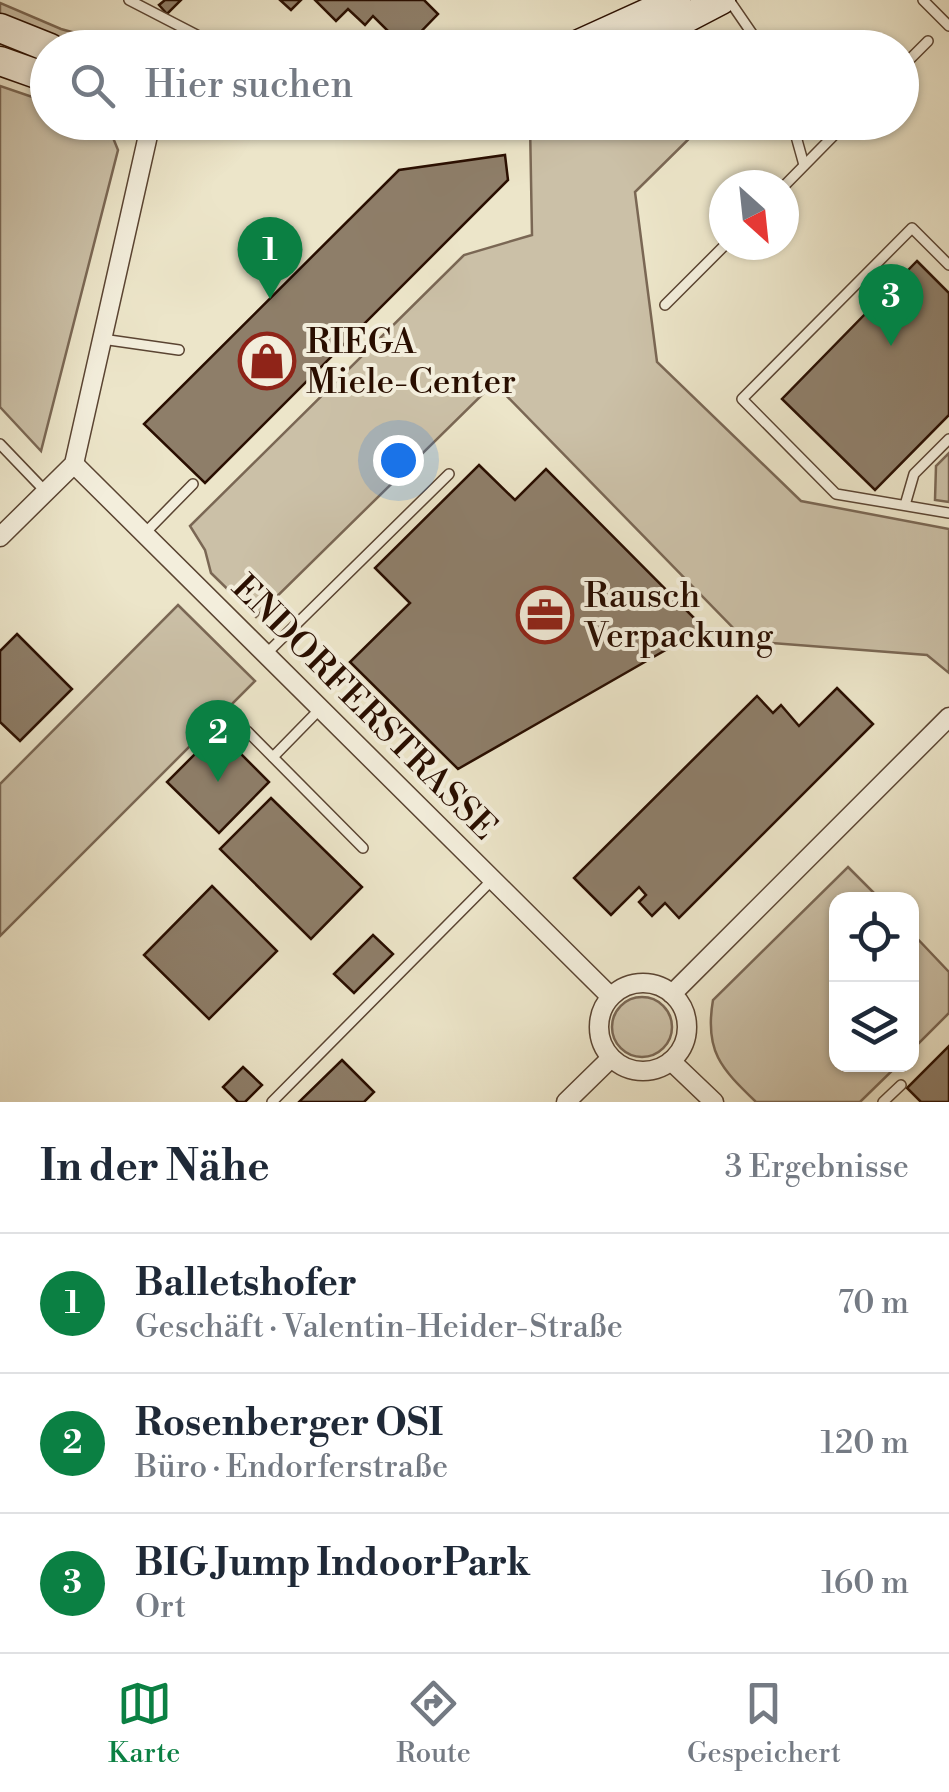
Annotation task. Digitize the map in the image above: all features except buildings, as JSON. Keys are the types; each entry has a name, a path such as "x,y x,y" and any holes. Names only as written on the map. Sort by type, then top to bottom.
{"main road":[{"path":"610,30 676,0"},
{"path":"664,30 721,0"},
{"path":"0,28 30,40"},
{"path":"0,61 30,72"}],"street":[{"path":"0,538 74,464 147,140"},
{"name":"ENDORFERSTRASSE","path":"74,464 610,996"},
{"path":"672,994 949,717"},
{"path":"636,983 652,983 672,994 687,1025 686,1039 671,1060 642,1072 627,1069 611,1058 599,1038 598,1023 610,996 636,983"},
{"path":"566,1102 611,1058"},
{"path":"671,1060 714,1102"}],"lane":[{"path":"129,0 187,30"},
{"path":"729,0 750,30"},
{"path":"923,0 949,26"},
{"path":"919,50 928,41"},
{"path":"797,140 804,165"},
{"path":"799,170 829,140"},
{"path":"949,265 912,228 742,399 836,494 949,513"},
{"path":"665,305 710,260"},
{"path":"102,339 180,350"},
{"path":"905,505 914,474 949,438"},
{"path":"0,444 46,492"},
{"path":"266,654 449,474"},
{"path":"144,534 192,484"},
{"path":"273,757 321,709"},
{"path":"247,731 362,848"},
{"path":"272,1102 494,879"},
{"path":"883,1102 901,1085"}],"shaded area":[{"path":"0,3 65,30 30,30 0,18"},
{"path":"0,86 30,96 30,140 114,140 118,150 41,451 0,407"},
{"path":"530,140 688,140 635,192 657,362 801,501 949,529 949,673 927,655 746,641 494,383 256,617 211,573 205,550 190,526 464,255 532,235"},
{"path":"949,453 949,502 935,500 936,466"},
{"path":"178,605 255,681 0,936 0,784"},
{"path":"848,867 873,892 829,892 829,1072 891,1072 860,1102 756,1102 718,1058 711,1033 713,1000"},
{"path":"919,940 949,972 949,1013 919,1043"},
{"path":"642,997 663,1006 672,1027 663,1048 642,1057 621,1048 612,1027 621,1006"}],"place":[{"name":"Balletshofer","path":"270,299"},
{"name":"BIG Jump IndoorPark","path":"891,346"},
{"name":"RIEGA Miele-Center","path":"267,361"},
{"name":"Rausch Verpackung","path":"545,615"},
{"name":"Rosenberger OSI","path":"218,782"}]}
